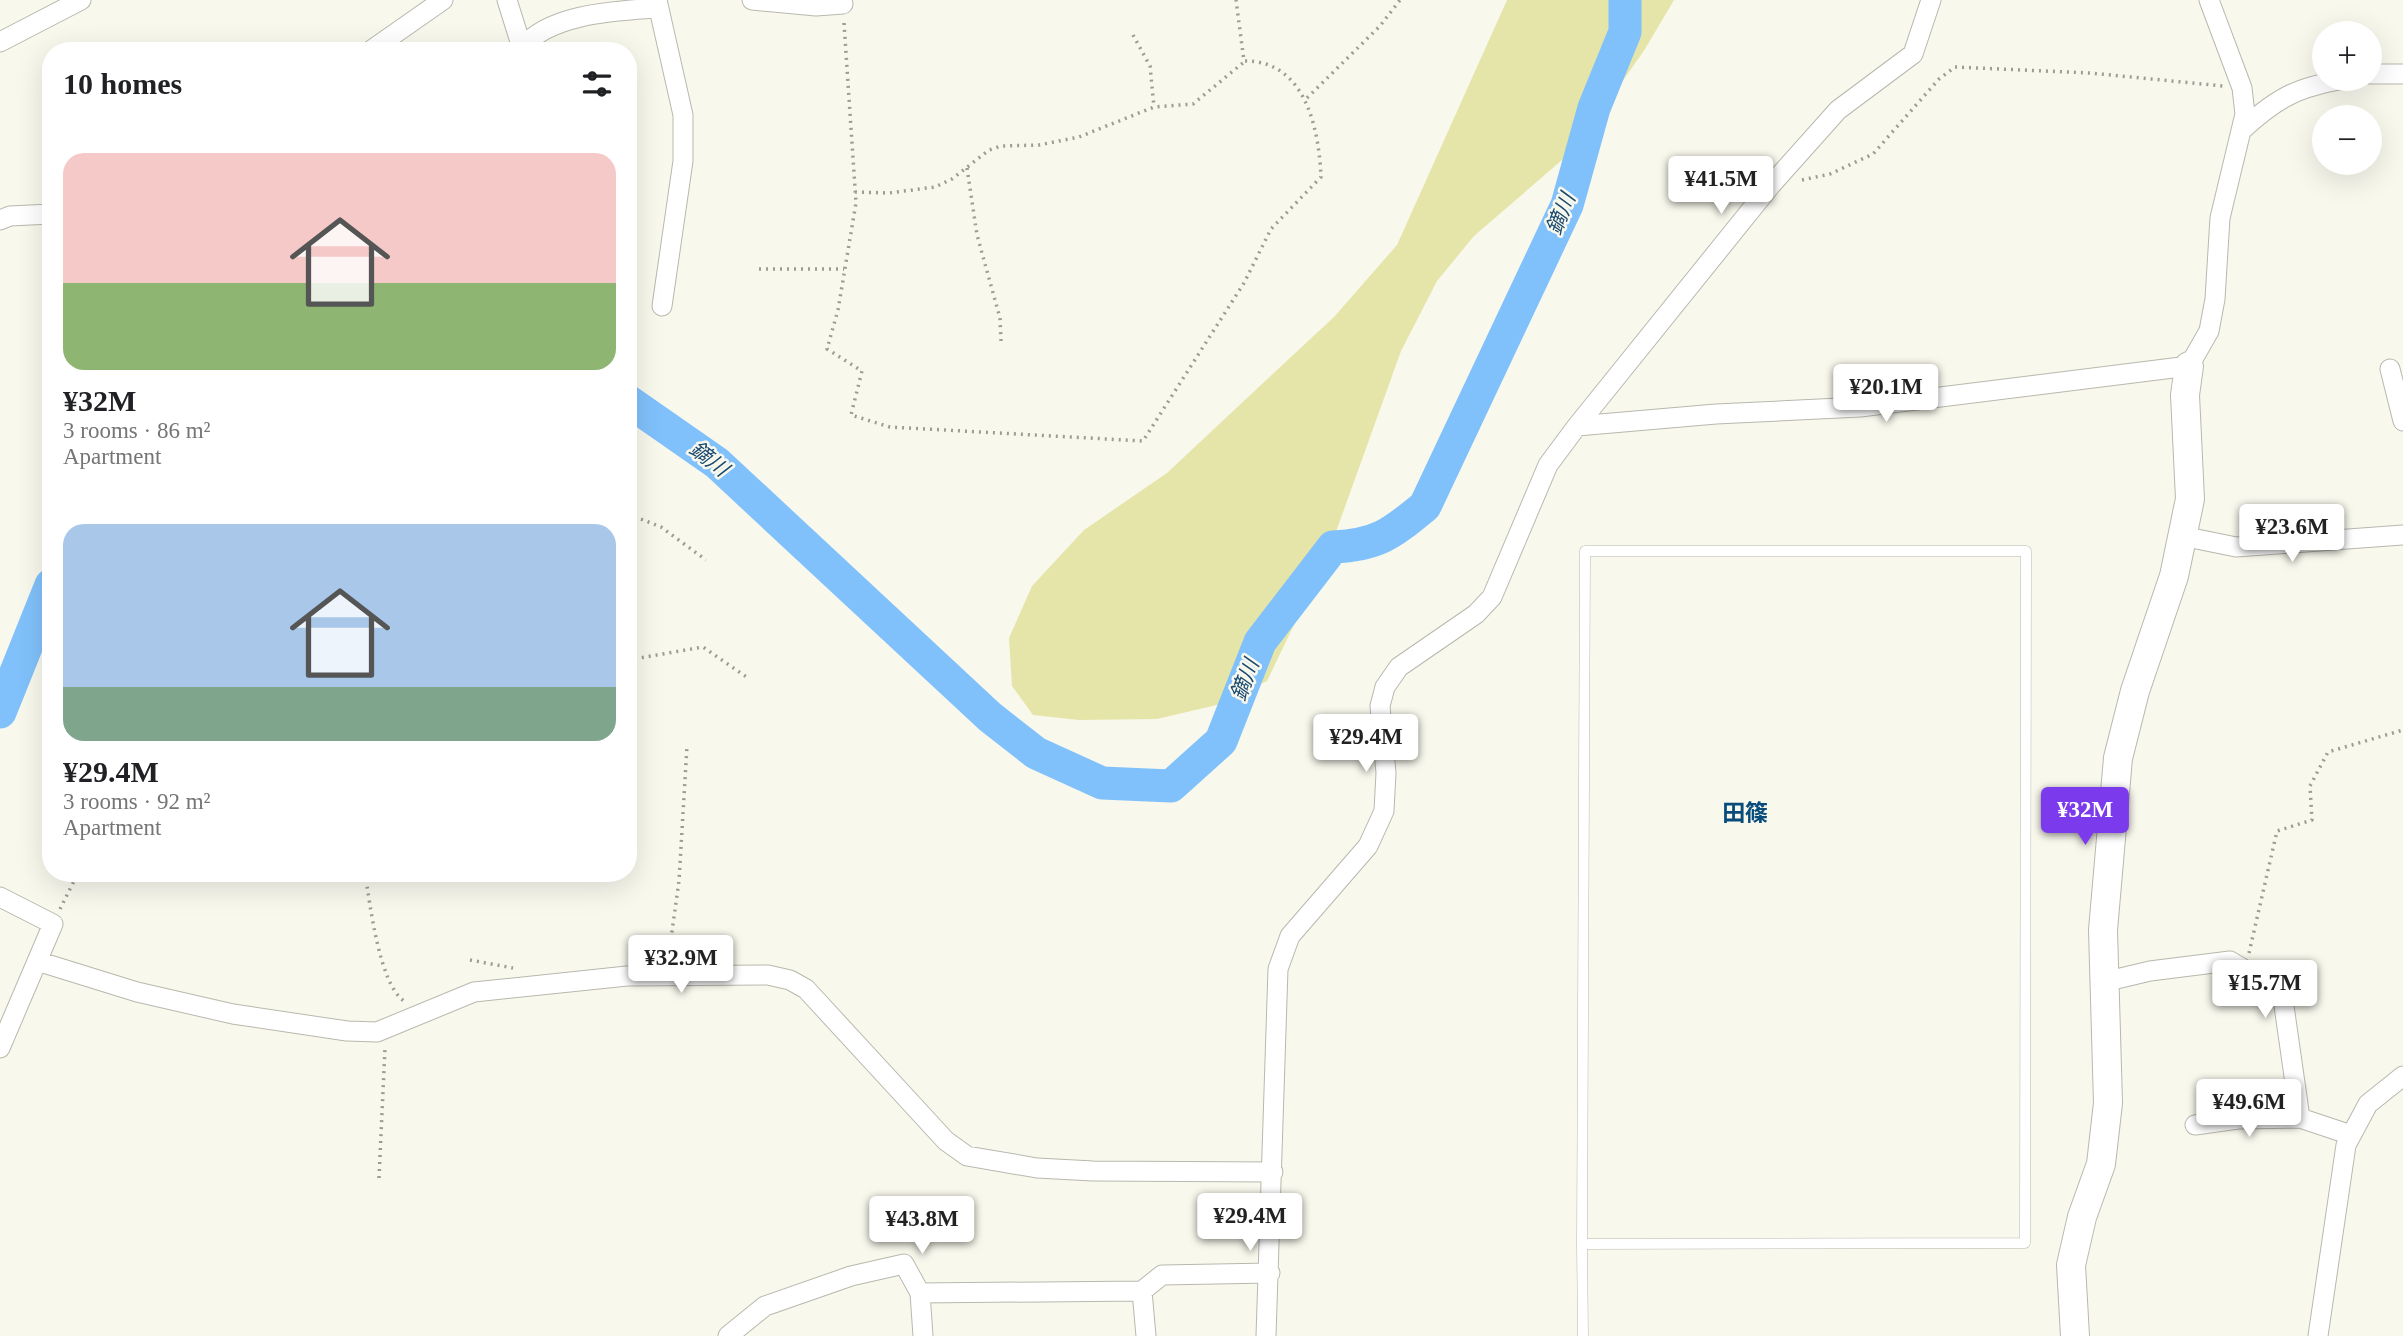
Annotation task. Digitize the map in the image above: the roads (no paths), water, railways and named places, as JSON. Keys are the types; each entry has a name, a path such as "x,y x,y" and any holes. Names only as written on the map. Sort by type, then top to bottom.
{"street":[{"path":"0,42 81,0"},
{"path":"383,42 443,0"},
{"path":"507,0 520,42"},
{"path":"752,0 816,6 843,4"},
{"path":"1266,1336 1278,969 1290,936 1368,846 1384,811 1386,773 1380,706 1385,687 1399,667 1417,652 1476,614 1492,597 1548,466 1577,426 1779,177 1838,110 1913,54 1931,0"},
{"path":"2075,1336 2071,1265 2082,1217 2101,1164 2108,1103 2103,930 2118,758 2135,691 2174,576 2190,499 2185,395 2189,366 2209,331 2215,299 2220,218 2243,129 2242,88 2209,0"},
{"path":"527,42 553,27 592,14 658,4 683,115 683,161 662,306"},
{"path":"2382,74 2403,74"},
{"path":"2243,129 2273,102 2312,85"},
{"path":"0,220 10,216 42,214"},
{"path":"1577,426 1716,414 1860,407 2189,366"},
{"path":"2390,369 2403,421"},
{"path":"2182,536 2236,547 2403,535"},
{"path":"0,897 50,922 37,961 0,1048"},
{"path":"37,961 136,992 233,1014 347,1031 377,1032 474,992 627,976 768,975 790,980 806,989 946,1141 967,1156 1037,1168 1093,1171 1273,1172"},
{"path":"2104,982 2150,971 2230,961 2282,992 2300,1118"},
{"path":"2318,1336 2346,1145 2368,1104 2403,1076"},
{"path":"2195,1125 2238,1119 2300,1118 2351,1135"},
{"path":"728,1336 765,1306 864,1273 904,1264 920,1293 923,1336"},
{"path":"920,1293 1142,1291 1162,1275 1270,1273"},
{"path":"1142,1291 1146,1336"}],"lane":[{"path":"1582,1244 2025,1243 2026,551 1585,551 1582,1244 1584,1336"}],"waterway":[{"name":"鏑川","path":"637,407 717,463 990,717 1036,753 1102,783 1171,786 1221,741 1260,642 1333,547 1373,541 1393,531 1425,506 1567,205 1594,108 1625,32 1625,0"},
{"name":"鏑川","path":"0,712 42,607"}],"district":[{"name":"田篠","path":"1745,813"}]}
